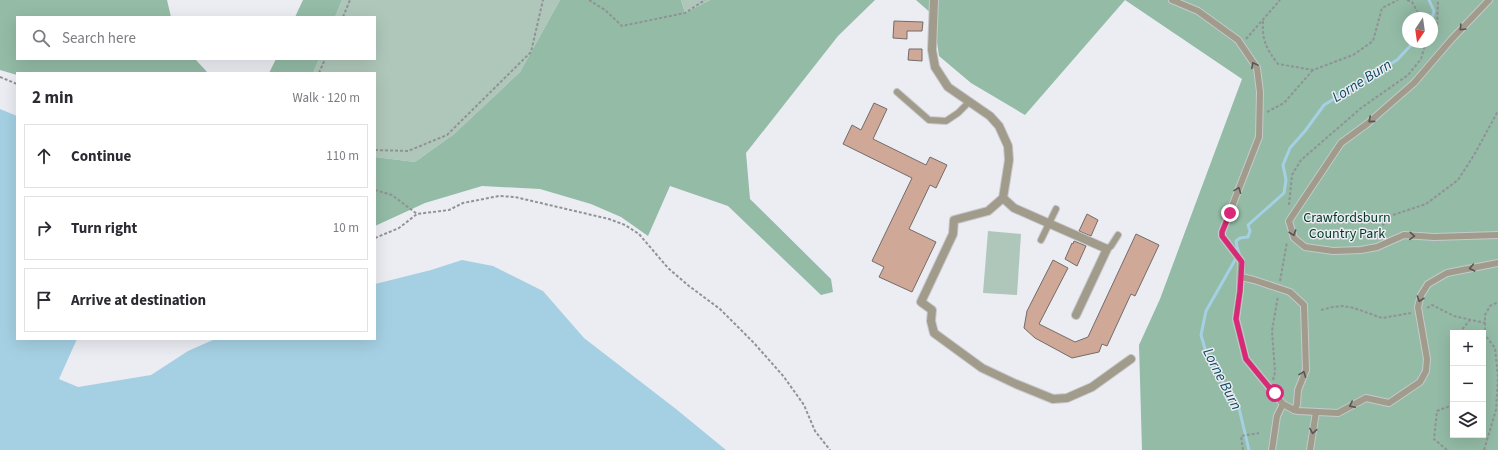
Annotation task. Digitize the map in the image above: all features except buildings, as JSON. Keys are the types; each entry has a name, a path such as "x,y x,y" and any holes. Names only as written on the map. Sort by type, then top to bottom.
{"street":[{"path":"934,0 932,50 935,67 948,87 990,116 999,126 1008,146 1009,160 1003,198 988,211 954,220 953,234 921,302 932,310 931,321 934,333 982,368 1053,399 1067,398 1092,387 1131,358"},
{"path":"1003,198 1014,208 1107,249 1076,315"}],"lane":[{"path":"1172,0 1198,11 1238,40 1257,68 1260,92 1258,137 1222,232 1222,236 1242,262 1236,319 1246,359 1283,404 1294,410 1338,413 1366,398 1389,403 1420,382 1426,371 1427,359 1418,311 1421,295 1424,289 1428,284 1447,273 1498,263"},
{"path":"1489,0 1451,40 1414,83 1341,143 1289,221 1294,238 1305,247 1333,251 1361,250 1377,247 1404,235 1434,237 1498,235"},
{"path":"897,92 929,120 946,121 958,113 969,102"},
{"path":"1041,240 1056,209"},
{"path":"1107,249 1111,246 1118,235"},
{"path":"1241,277 1290,292 1304,305 1306,370 1298,390 1297,405 1294,410"},
{"path":"1272,450 1277,416 1283,404"},
{"path":"1310,450 1316,412"}],"path":[{"path":"343,16 350,0"},
{"path":"376,150 408,151 447,135 531,52 543,0"},
{"path":"589,0 605,10 622,26 685,13 705,0"},
{"path":"1242,45 1263,22 1280,0"},
{"path":"1259,115 1271,111 1284,103 1313,70 1353,55 1373,41 1382,8 1398,0"},
{"path":"1407,0 1412,2 1418,12"},
{"path":"1437,12 1438,0"},
{"path":"1263,22 1262,35 1270,53 1278,64 1313,70"},
{"path":"1289,208 1292,175 1301,160 1361,108 1408,75 1421,59 1424,48"},
{"path":"319,72 325,60"},
{"path":"0,77 16,84"},
{"path":"1377,247 1376,234 1390,216 1426,204 1458,180 1474,155 1498,111"},
{"path":"376,190 392,195 417,214"},
{"path":"376,238 399,228 417,214 449,210 463,203 499,196 515,197 609,219 625,225 640,234 668,268 720,309 754,343 784,377 804,405 815,431 830,450"},
{"path":"1269,387 1273,382 1275,372 1272,331 1287,248 1287,236"},
{"path":"1484,450 1496,410 1498,377 1495,348 1485,335 1484,315 1490,306 1498,302"},
{"path":"1321,310 1333,306 1344,306 1382,318 1424,310 1432,305 1454,316 1485,324"},
{"path":"1462,330 1470,320"},
{"path":"1447,450 1434,439 1437,411 1450,406"},
{"path":"1243,450 1241,436 1259,433"}],"green space":[{"path":"0,0 167,0 171,16 16,16 16,60 196,60 207,72 16,72 16,75 0,70"},
{"path":"303,0 342,0 335,16 295,16"},
{"path":"342,0 560,0 520,72 454,134 415,162 376,157 376,72 313,72 319,60 376,60 376,16 335,16"},
{"path":"560,0 681,0 685,13 710,0 875,0 838,36 746,153 750,199 831,279 833,292 821,295 728,206 670,186 648,236 621,217 591,204 540,189 482,186 425,203 376,226 376,157 415,162 454,134 520,72"},
{"path":"681,0 710,0 685,13"},
{"path":"916,0 1125,0 1025,115 971,83 939,56 933,15"},
{"name":"Crawfordsburn Country Park","path":"1125,0 1498,0 1498,450 1142,450 1139,345 1160,299 1242,79"},
{"path":"276,60 319,60 313,72 270,72"},
{"path":"988,231 1021,234 1017,295 983,293"}],"water":[{"path":"0,109 16,116 16,340 77,340 59,379 78,387 151,375 188,351 213,340 376,340 376,284 431,270 462,260 493,266 543,291 584,338 676,409 726,450 0,450"}],"waterway":[{"name":"Lorne Burn","path":"1429,0 1434,12"},
{"name":"Lorne Burn","path":"1249,450 1239,408 1208,359 1201,335 1206,311 1239,253 1236,241 1240,238 1248,237 1250,231 1248,225 1284,193 1286,180 1283,165 1290,148 1305,131 1324,105 1397,60 1408,48"}],"route":[{"path":"1230,213 1222,232 1222,236 1242,262 1236,319 1246,359 1275,393"}]}
